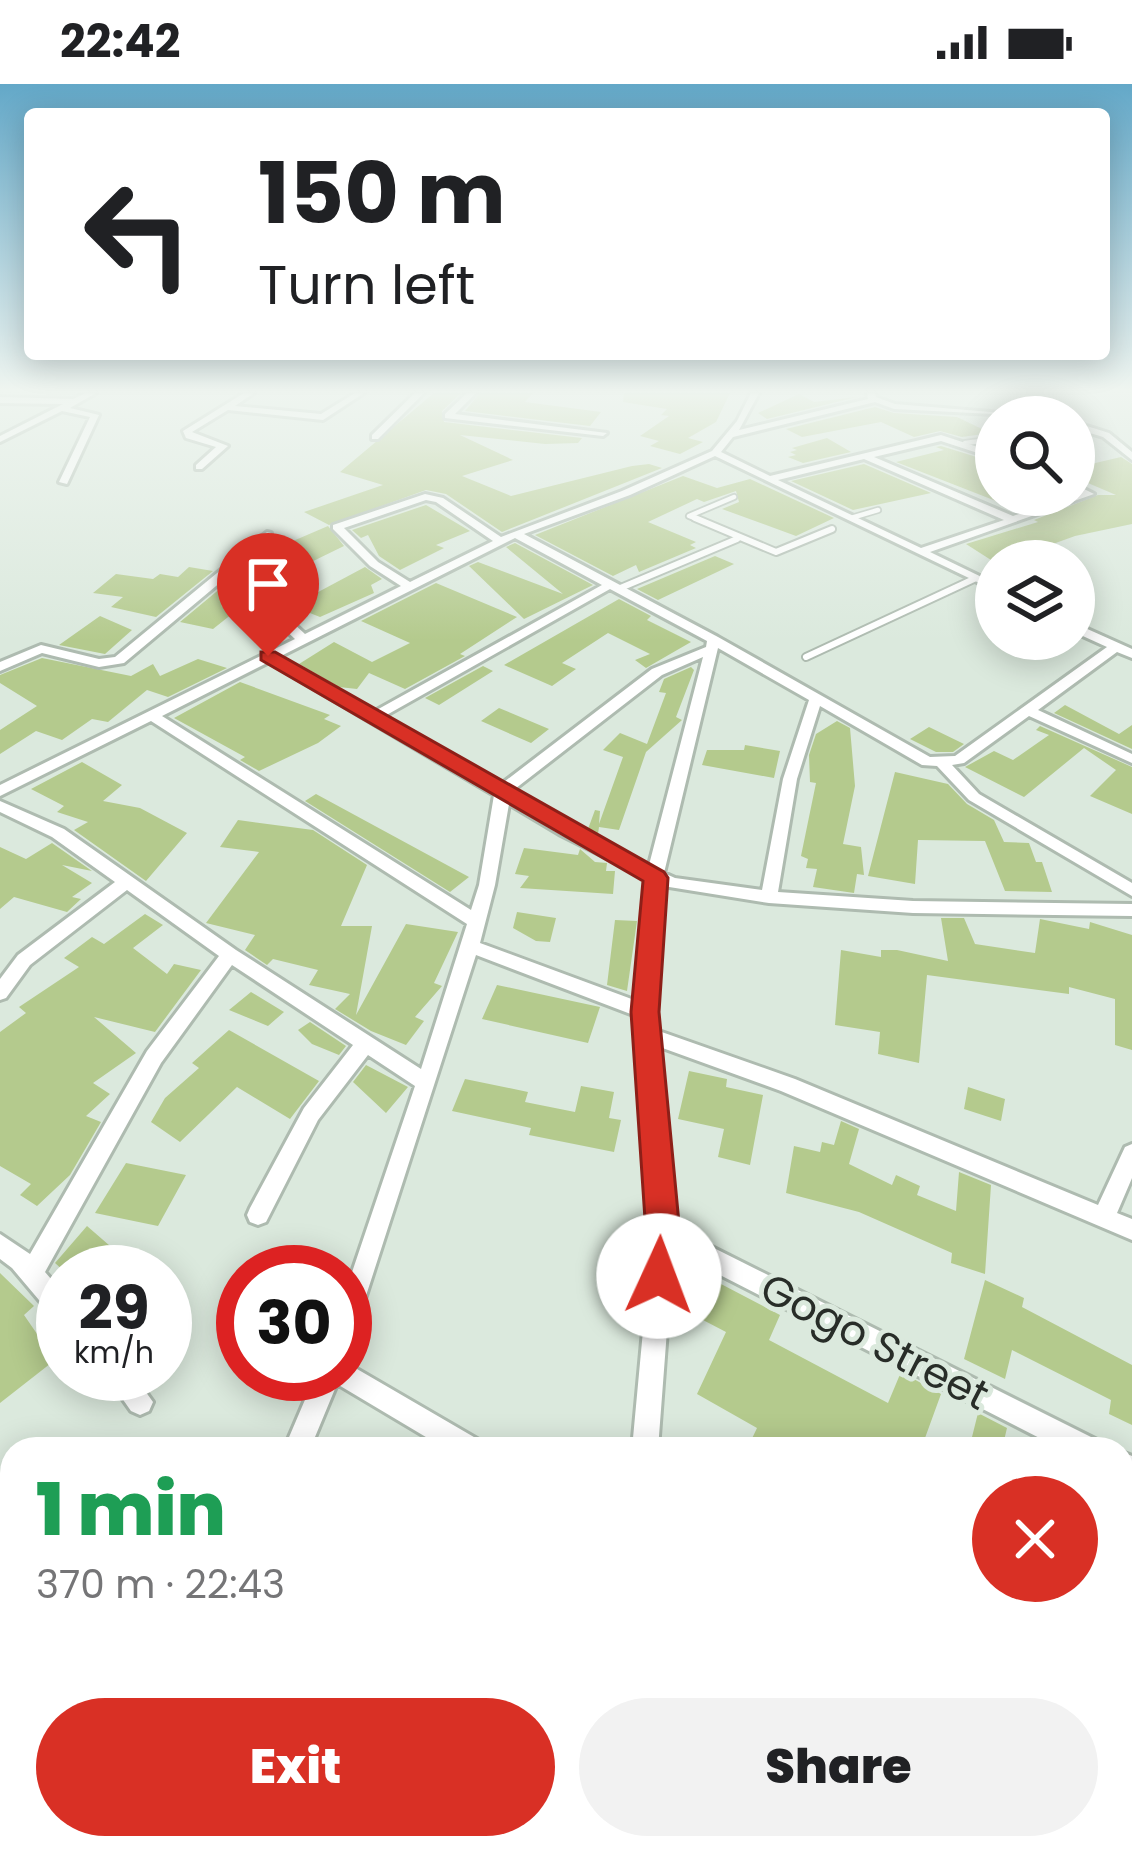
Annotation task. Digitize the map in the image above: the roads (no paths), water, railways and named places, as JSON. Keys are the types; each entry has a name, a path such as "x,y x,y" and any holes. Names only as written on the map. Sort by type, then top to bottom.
{"street":[{"path":"64,482 67,476"},
{"path":"0,791 508,537 664,476"},
{"path":"762,476 975,578"},
{"path":"769,479 782,476"},
{"path":"910,476 1012,520"},
{"path":"409,586 374,564 337,527 425,496 439,500 614,587 927,762 943,764 959,760 1116,647"},
{"path":"922,551 1024,516"},
{"path":"0,667 41,649 99,663 119,660 267,535"},
{"path":"228,570 303,638"},
{"path":"373,717 614,587"},
{"path":"1095,637 1132,654"},
{"path":"501,792 657,672 713,645"},
{"path":"646,1437 663,1234 646,1024 656,878 665,822 695,727 713,645"},
{"path":"268,656 656,878 769,897 913,907 1132,910"},
{"path":"769,897 794,763 815,701"},
{"path":"1028,710 1132,759"},
{"path":"149,714 477,922"},
{"path":"943,764 974,797 1132,890"},
{"path":"371,1245 477,922 501,792"},
{"path":"0,806 58,833 230,955 423,1081"},
{"path":"0,994 24,960 126,882"},
{"path":"470,946 1132,1230"},
{"path":"31,1274 154,1057 230,955"},
{"path":"258,1215 311,1114 364,1045"},
{"path":"1104,1217 1132,1153"},
{"name":"Gogo Street","path":"663,1234 1064,1437"},
{"path":"0,1245 36,1280"},
{"path":"372,1390 450,1437"},
{"path":"302,1437 317,1401"}],"lane":[{"path":"734,496 689,514 737,538 780,551 832,529"},
{"path":"851,518 878,510"},
{"path":"614,587 737,538"},
{"path":"806,657 975,578"}]}
